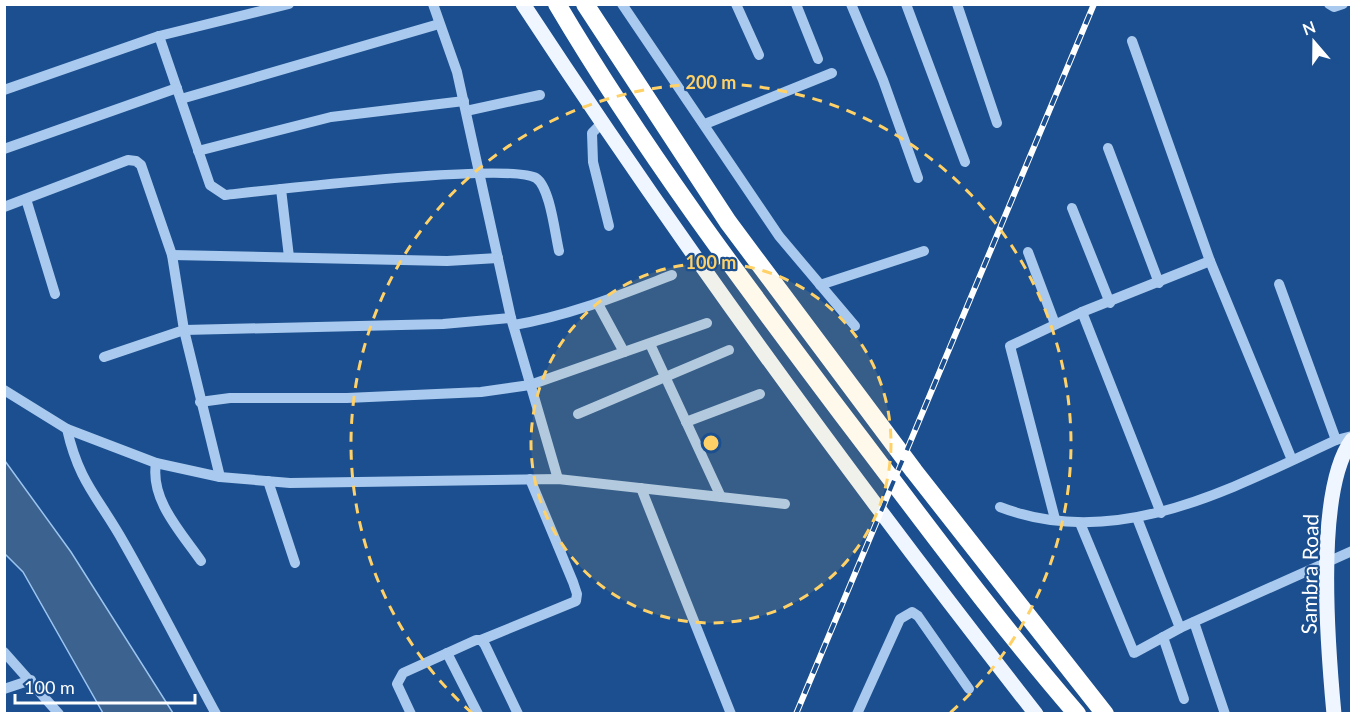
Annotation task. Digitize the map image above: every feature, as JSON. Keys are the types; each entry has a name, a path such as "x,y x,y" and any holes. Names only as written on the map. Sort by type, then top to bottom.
{"highway":[{"path":"557,4 594,66 718,249 1008,632 1077,714"},
{"path":"585,4 686,162 728,222 914,471 1105,714"}],"main road":[{"path":"523,4 601,124 854,476 1036,714"},
{"name":"Sambra Road","path":"1334,714 1327,620 1328,562 1334,481 1346,439"}],"street":[{"path":"4,90 159,36 289,4"},
{"path":"433,4 457,72 513,321 558,479"},
{"path":"622,4 779,236 855,326"},
{"path":"736,4 759,56"},
{"path":"796,4 818,59"},
{"path":"851,4 883,80 918,178"},
{"path":"906,4 965,162"},
{"path":"957,4 997,123"},
{"path":"1329,4 1334,7 1344,4"},
{"path":"4,149 179,93 439,24"},
{"path":"159,36 210,185 216,191 225,195 481,172 525,174 542,183 559,251"},
{"path":"1132,41 1210,261 1292,460"},
{"path":"705,124 832,73"},
{"path":"198,151 331,117 465,106 540,95"},
{"path":"601,124 592,133 591,148 609,226"},
{"path":"1108,147 1159,284"},
{"path":"4,207 128,160 136,161 141,165 172,255 184,330 219,477"},
{"path":"281,189 289,257"},
{"path":"26,199 55,294"},
{"path":"1072,208 1110,303"},
{"path":"820,285 924,251"},
{"path":"1028,252 1055,324"},
{"path":"172,255 447,261 498,258"},
{"path":"1054,519 1010,351 1013,343 1082,312 1159,284 1210,261"},
{"path":"104,357 184,330 544,320 598,304 672,275"},
{"path":"1000,507 1025,515 1080,523 1137,518 1161,513 1213,495 1346,439 1279,284"},
{"path":"598,304 624,352"},
{"path":"1082,312 1161,513"},
{"path":"200,402 230,398 324,398 481,392 530,385 707,323"},
{"path":"650,344 721,497"},
{"path":"578,414 729,350"},
{"path":"4,390 67,429 156,463 219,477 268,481 558,479 785,504"},
{"path":"686,422 760,394"},
{"path":"67,429 73,458 81,477 120,535 216,714"},
{"path":"156,463 156,489 164,506 201,561"},
{"path":"411,714 399,690 398,678 403,673 476,640 481,640 576,601 577,594 573,582 530,479"},
{"path":"268,481 295,563"},
{"path":"641,488 731,714"},
{"path":"1137,518 1180,628"},
{"path":"1080,523 1134,653 1180,628 1352,551"},
{"path":"856,714 900,619 912,612 918,616 969,688"},
{"path":"1194,622 1225,714"},
{"path":"1163,637 1184,699"},
{"path":"481,640 518,714"},
{"path":"4,652 59,714"},
{"path":"447,653 478,714"},
{"path":"4,689 31,680"}],"water":[{"path":"5,461 71,552 173,713 103,713 23,572 5,554"}],"railway":[{"path":"796,714 1094,4"}]}
